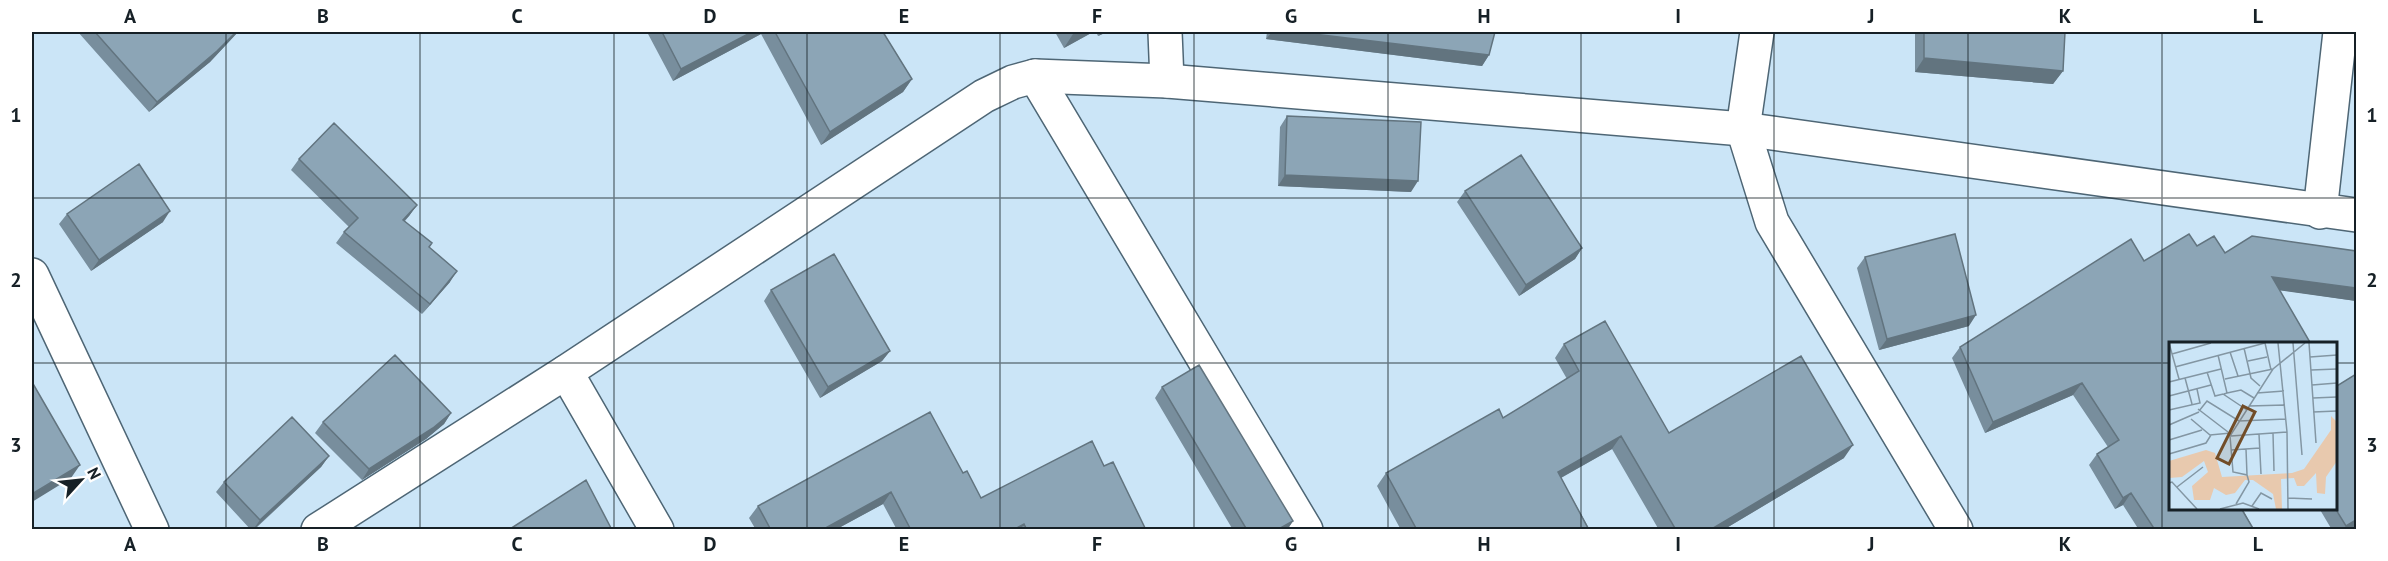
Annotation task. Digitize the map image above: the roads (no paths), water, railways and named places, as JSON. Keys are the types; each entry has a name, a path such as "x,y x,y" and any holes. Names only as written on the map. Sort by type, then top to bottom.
{"street":[{"path":"1165,32 1167,81"},
{"path":"1757,32 1743,129 1772,222 1956,530"},
{"path":"2320,212 2340,32"},
{"path":"1035,76 1306,530"},
{"path":"318,530 566,372 984,96 1013,82 1035,76 1167,81 1743,129 2320,212 2356,215"},
{"path":"32,275 152,530"},
{"path":"566,372 657,530"}]}
